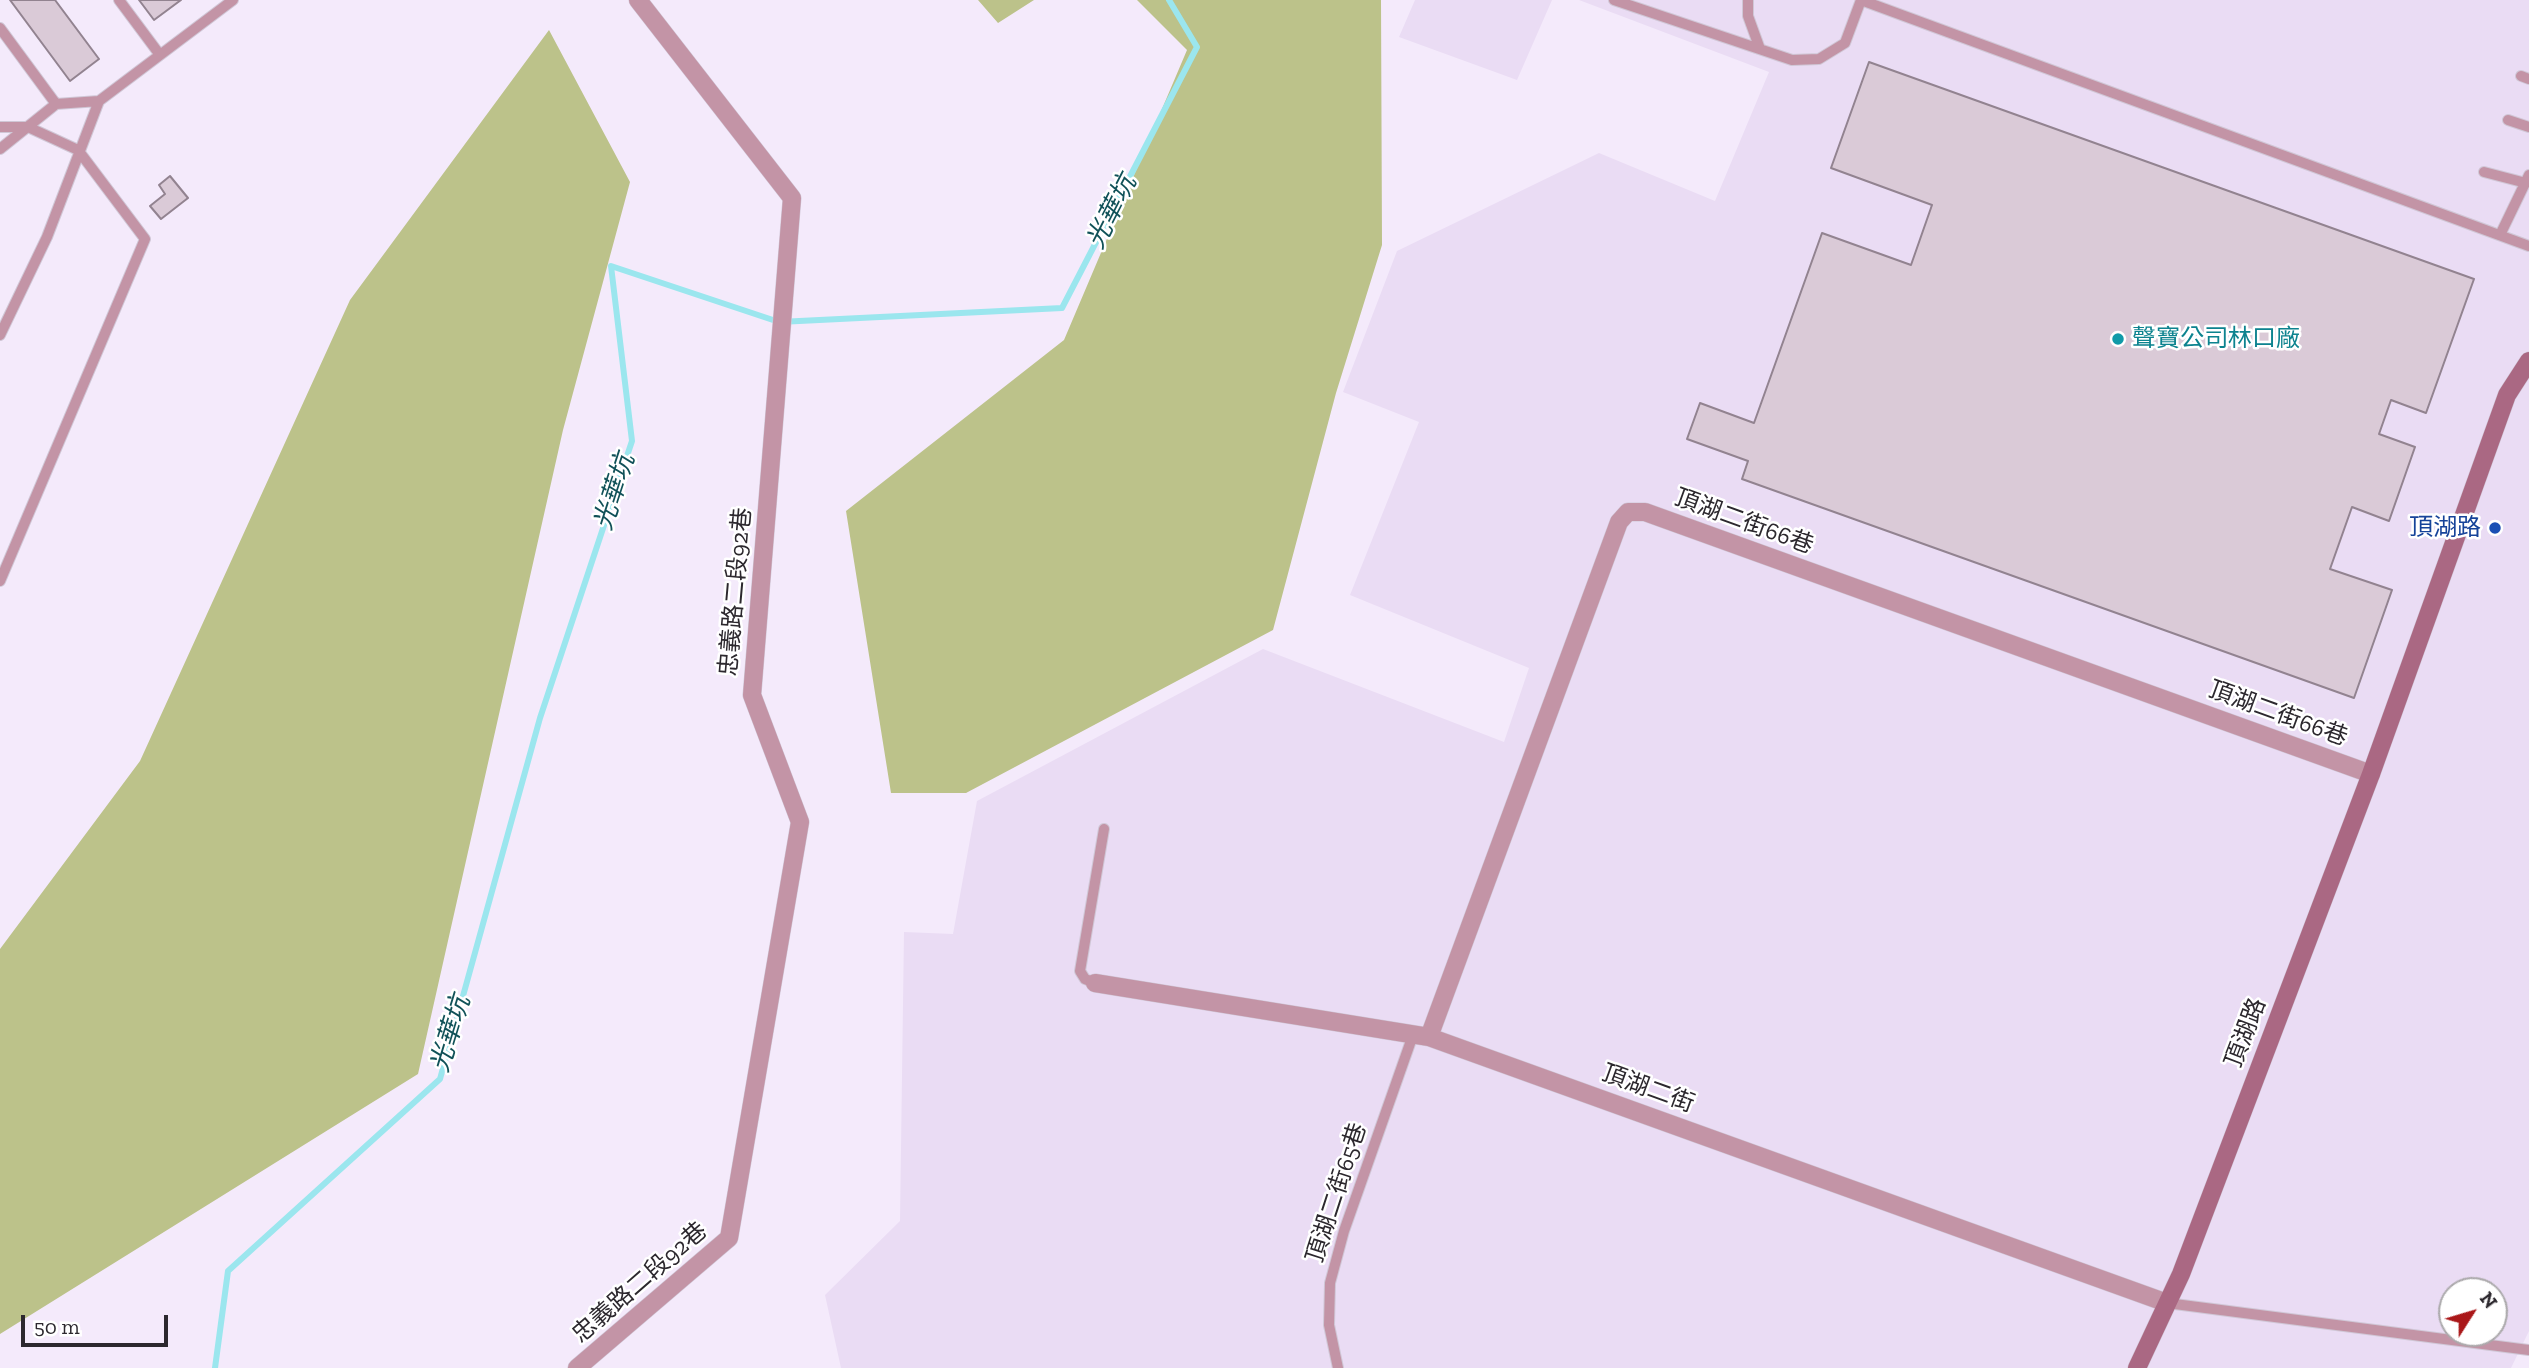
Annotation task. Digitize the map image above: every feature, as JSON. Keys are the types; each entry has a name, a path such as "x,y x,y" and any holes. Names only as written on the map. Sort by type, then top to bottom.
{"street":[{"name":"忠義路二段92巷","path":"578,1368 729,1238 800,822 752,695 792,198 638,0"},
{"name":"頂湖路","path":"2137,1368 2167,1303 2371,774 2507,395 2529,361"},
{"name":"頂湖二街66巷","path":"1421,1036 1619,522 1628,512 1645,512 2371,774"},
{"name":"頂湖二街","path":"1095,983 1421,1036 2167,1303"}],"lane":[{"path":"119,0 160,55"},
{"path":"0,335 47,237 78,150 99,101 233,0"},
{"path":"1614,0 1792,60 1819,60 1845,43 1861,0 2529,246"},
{"path":"1748,0 1748,16 1760,49"},
{"path":"0,28 57,104"},
{"path":"0,149 57,104 99,101"},
{"path":"2508,120 2529,127"},
{"path":"0,127 28,127 78,150 145,239 0,581"},
{"path":"2484,172 2526,186 2500,235"},
{"path":"1095,983 1085,979 1080,971 1104,829"},
{"name":"頂湖二街65巷","path":"1338,1368 1329,1325 1330,1283 1344,1231 1421,1036"},
{"path":"2167,1303 2529,1350"}],"shaded area":[{"path":"1415,0 1552,0 1517,80 1399,37"},
{"path":"1579,0 2529,0 2529,1331 2511,1368 841,1368 825,1295 900,1221 904,932 953,934 977,801 1263,649 1504,742 1529,668 1350,595 1419,422 1343,392 1397,251 1599,153 1715,201 1769,72"}],"green space":[{"path":"978,0 1034,0 998,23"},
{"path":"1137,0 1381,0 1382,245 1336,393 1273,630 966,793 891,793 846,511 1064,340 1187,50"},
{"path":"549,30 630,182 563,430 418,1074 0,1334 0,949 140,761 350,300"}],"building":[{"path":"10,0 55,0 99,59 70,81"},
{"path":"139,0 181,0 154,20"},
{"name":"聲寶公司林口廠","path":"1869,62 2474,279 2426,413 2391,400 2379,434 2415,447 2389,521 2352,507 2330,569 2392,590 2354,698 1742,479 1748,461 1687,439 1700,403 1754,423 1822,233 1911,265 1932,205 1831,168"},
{"path":"170,176 188,198 161,219 150,206 165,194 159,185"}],"waterway":[{"name":"光華坑","path":"215,1368 228,1271 440,1079 540,718 632,441 611,266 779,322 1062,308 1197,47 1169,0"}],"place":[{"name":"聲寶公司林口廠","path":"2118,339"},
{"name":"頂湖路","path":"2495,528"}]}
